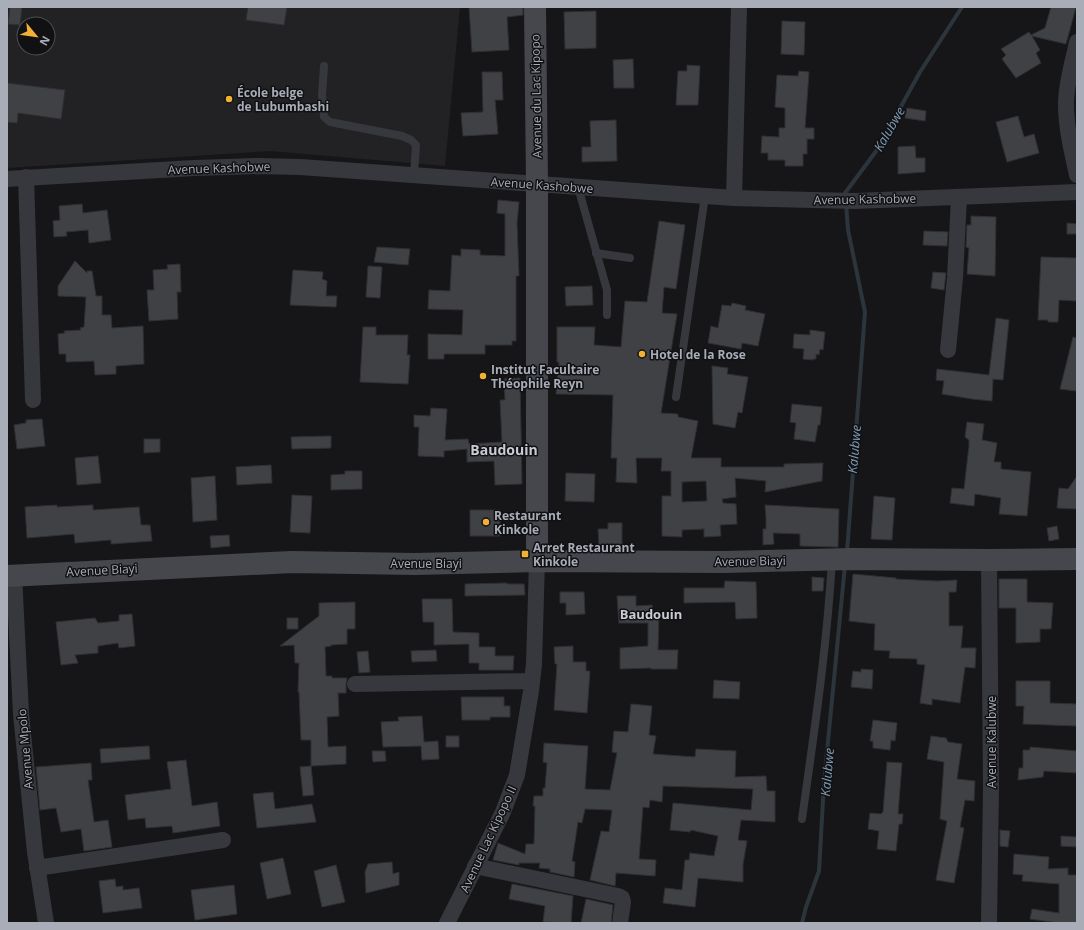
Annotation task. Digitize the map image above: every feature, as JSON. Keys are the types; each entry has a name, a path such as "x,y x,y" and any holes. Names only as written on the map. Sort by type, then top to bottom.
{"street":[{"name":"Avenue du Lac Kipopo","path":"535,7 537,184 537,561"},
{"path":"734,198 739,7"},
{"path":"1077,42 1067,90 1066,105 1069,136 1077,175"},
{"name":"Avenue Kashobwe","path":"7,179 194,168 258,166 300,167 734,198 849,201 1077,192"},
{"path":"26,177 33,400"},
{"path":"948,350 955,278 959,197"},
{"name":"Avenue Biayi","path":"10,575 292,562 415,564 537,561 724,562 843,559 1077,559"},
{"name":"Avenue Kalubwe","path":"989,560 991,788 989,923"},
{"name":"Avenue Lac Kipopo II","path":"447,923 503,812 517,775 534,664 537,561"},
{"name":"Avenue Mpolo","path":"10,575 21,714 35,852 46,923"},
{"path":"355,684 532,681"},
{"path":"37,868 223,840"},
{"path":"475,866 618,896 622,898 623,902 620,923"}],"lane":[{"path":"324,66 322,95 324,117 330,122 402,136 411,140 416,145 414,175"},
{"path":"578,187 607,290 607,315"},
{"path":"676,397 704,196"},
{"path":"596,253 630,258"},
{"path":"802,819 821,681 830,595 843,559"}],"shaded area":[{"name":"École belge de Lubumbashi","path":"7,7 460,7 445,166 270,151 7,168"}],"building":[{"path":"10,7 22,7 21,16 16,16 16,25 8,24"},
{"path":"248,7 287,7 284,25 246,20"},
{"path":"469,7 523,7 523,15 507,17 509,50 472,52"},
{"path":"1051,7 1076,7 1066,44 1032,36 1040,50 1036,53 1041,63 1016,78 1002,59 1006,55 1001,49 1029,32 1031,35 1045,28"},
{"path":"596,11 596,48 565,49 564,12"},
{"path":"782,21 805,22 804,55 781,54"},
{"path":"633,59 634,88 614,88 613,60"},
{"path":"687,65 700,66 698,105 676,105 678,71 687,71"},
{"path":"799,71 809,72 805,128 814,128 814,139 807,139 807,154 803,154 803,166 785,166 785,160 768,160 768,153 761,153 762,136 779,137 779,128 785,128 785,108 775,107 777,75 798,76"},
{"path":"482,72 502,72 503,100 495,100 498,134 463,136 461,113 483,112"},
{"path":"7,83 65,90 61,119 18,113 17,123 7,122"},
{"path":"907,108 926,111 925,121 905,118"},
{"path":"1018,116 1024,137 1034,134 1039,153 1007,162 996,122"},
{"path":"616,120 617,161 582,162 582,147 591,147 590,121"},
{"path":"915,146 916,158 925,158 925,172 898,174 898,147"},
{"path":"498,200 519,202 517,223 519,276 516,276 516,341 512,341 512,345 485,345 485,354 444,354 444,359 428,359 428,334 462,335 463,310 428,309 429,290 450,291 452,255 461,256 461,249 480,250 480,255 505,256 505,214 497,213"},
{"path":"82,204 83,213 107,210 111,240 89,243 88,230 66,232 67,236 54,237 53,221 60,220 59,206"},
{"path":"971,216 996,217 995,276 967,274 969,248 966,247 967,225 971,225"},
{"path":"659,221 685,225 676,289 664,287 662,313 677,314 661,413 678,414 678,417 698,421 691,458 721,458 721,467 784,467 784,464 823,463 822,481 765,492 766,481 735,478 736,497 722,499 723,503 736,504 737,524 720,525 721,536 704,537 704,529 682,530 682,537 662,536 662,496 671,496 671,471 661,471 662,458 636,458 637,483 616,482 617,458 611,458 613,395 556,394 559,362 557,362 557,327 595,327 594,345 621,347 625,301 647,302","holes":["706,481 707,501 682,502 682,482"]},
{"path":"1067,223 1077,224 1077,234 1067,234"},
{"path":"924,231 948,232 947,246 923,245"},
{"path":"377,247 410,249 408,265 374,262"},
{"path":"1041,257 1077,258 1077,301 1059,300 1058,322 1038,320"},
{"path":"75,261 87,273 87,271 92,271 96,296 102,296 102,315 111,315 112,328 143,326 144,364 116,366 116,374 95,375 94,361 66,362 66,354 59,354 58,334 65,333 64,331 81,330 80,328 84,327 86,297 58,296 58,286"},
{"path":"180,264 181,292 177,292 178,319 149,321 147,290 154,290 153,270 168,269 167,265"},
{"path":"368,266 382,267 380,298 366,297"},
{"path":"293,270 323,272 322,279 327,281 326,296 337,296 336,307 290,305"},
{"path":"933,272 946,273 944,290 931,288"},
{"path":"592,286 593,305 566,306 565,287"},
{"path":"732,303 746,306 745,310 765,314 758,346 742,343 741,349 708,343 711,326 718,328 722,305 731,306"},
{"path":"996,318 1009,320 1003,380 993,379 992,401 942,394 944,381 936,380 937,369 989,375"},
{"path":"363,327 376,327 376,335 408,335 407,355 410,355 408,384 360,382"},
{"path":"810,330 825,332 823,350 820,349 819,355 816,354 816,359 813,360 803,359 804,349 793,348 794,334 810,335"},
{"path":"1073,337 1077,338 1076,391 1060,389"},
{"path":"712,366 728,368 727,374 748,377 742,413 738,412 735,428 713,424"},
{"path":"520,378 522,484 495,485 494,461 467,462 467,449 444,451 444,457 418,456 419,427 414,427 414,415 430,416 431,408 447,409 445,440 468,439 469,444 502,442 500,400 505,400 504,379"},
{"path":"792,404 822,407 820,425 818,425 815,442 794,439 796,423 790,422"},
{"path":"42,419 45,446 17,449 14,425 26,423 26,420"},
{"path":"967,422 984,424 982,440 997,443 994,462 1001,462 1001,469 1031,472 1027,516 999,514 1001,498 975,494 974,506 950,503 952,488 964,489 969,446 969,440 965,437"},
{"path":"331,436 331,448 292,449 291,437"},
{"path":"144,439 160,439 160,452 144,453"},
{"path":"98,456 101,483 77,485 75,458"},
{"path":"271,465 272,483 237,485 236,467"},
{"path":"345,471 362,471 362,489 331,490 331,475 345,474"},
{"path":"566,473 595,474 594,502 565,501"},
{"path":"215,476 217,520 193,522 191,478"},
{"path":"1077,476 1077,509 1057,508 1059,488 1068,489"},
{"path":"292,495 312,496 310,533 290,532"},
{"path":"874,496 895,498 892,540 871,539"},
{"path":"57,505 57,507 93,505 93,510 139,507 141,525 150,525 152,541 111,544 111,540 75,543 74,534 27,538 25,507"},
{"path":"765,505 839,509 838,547 800,546 800,534 773,533 774,544 763,545 763,529 766,529"},
{"path":"470,510 500,510 500,536 470,536"},
{"path":"608,523 622,523 622,545 599,546 598,529 608,529"},
{"path":"1057,526 1059,539 1049,541 1047,528"},
{"path":"229,535 230,546 211,548 210,536"},
{"path":"853,574 896,579 937,581 957,580 956,592 949,592 949,626 963,626 961,648 976,648 975,668 965,667 960,703 932,699 932,705 920,703 925,665 917,664 917,659 889,658 890,651 874,650 875,624 849,621"},
{"path":"812,577 824,578 823,591 812,591"},
{"path":"999,579 1027,579 1027,602 1053,603 1051,629 1040,629 1040,642 1016,643 1016,608 999,608"},
{"path":"725,581 756,582 757,618 736,619 735,602 684,603 684,588 724,588"},
{"path":"465,584 524,584 525,595 465,596"},
{"path":"560,592 584,592 585,614 566,615 566,603 560,603"},
{"path":"617,596 636,596 636,606 652,605 653,612 659,611 658,650 678,650 677,669 620,669 620,648 648,646 648,623 619,623"},
{"path":"422,599 452,599 453,632 479,633 479,647 495,647 495,656 514,656 513,670 479,670 479,663 469,663 469,644 434,645 434,622 423,622"},
{"path":"355,602 355,629 347,629 347,644 325,647 326,676 332,676 332,678 347,678 346,693 338,693 339,716 327,717 328,747 346,746 346,764 311,766 311,740 301,740 298,692 299,663 295,663 294,645 280,646 319,616 319,603"},
{"path":"132,614 135,646 119,648 118,643 98,646 98,653 75,655 78,663 61,665 56,622 95,618 98,623 119,621 119,615"},
{"path":"287,618 298,618 298,629 287,629"},
{"path":"573,646 573,662 586,662 586,671 590,671 587,713 554,710 557,664 555,664 554,647"},
{"path":"436,650 437,661 412,662 411,651"},
{"path":"368,651 370,672 359,673 357,652"},
{"path":"861,669 873,670 872,689 851,687 853,671 861,672"},
{"path":"714,680 740,682 739,699 713,698"},
{"path":"1016,681 1050,681 1050,703 1077,704 1077,726 1023,724 1024,706 1016,706"},
{"path":"461,697 504,697 504,706 510,706 510,717 490,717 490,720 462,720"},
{"path":"631,704 652,706 649,735 656,736 653,754 695,757 696,749 736,751 735,777 766,776 767,791 775,791 775,822 741,820 738,840 747,841 743,864 743,882 698,878 695,907 663,903 665,888 682,890 685,860 689,860 690,853 714,856 718,836 691,830 690,832 670,830 673,803 751,810 753,789 663,786 662,802 650,800 649,808 643,807 639,859 656,860 655,876 616,873 615,886 590,880 601,831 609,832 612,810 585,809 582,823 578,822 572,861 575,862 574,877 550,872 550,869 539,868 540,863 519,863 519,865 493,860 498,843 525,854 526,844 534,844 534,796 543,796 543,788 545,788 547,763 543,762 544,743 588,746 585,789 610,790 617,753 612,752 614,731 628,732"},
{"path":"422,716 424,742 438,741 439,759 422,760 421,746 383,747 381,722 399,721 398,717"},
{"path":"873,720 897,723 895,741 891,740 890,750 873,748 873,741 870,741"},
{"path":"446,736 459,736 459,747 446,747"},
{"path":"931,736 946,738 948,742 962,744 957,779 975,781 974,801 965,800 960,827 964,828 954,883 936,880 947,821 940,819 944,762 927,759"},
{"path":"149,746 150,759 101,763 100,749"},
{"path":"1030,747 1077,751 1077,773 1044,771 1043,777 1018,780 1019,768 1023,768 1023,750 1030,750"},
{"path":"372,751 385,751 386,761 373,762"},
{"path":"186,760 192,806 217,802 220,826 173,833 172,826 146,828 145,818 128,820 125,795 171,789 167,762"},
{"path":"887,762 902,763 898,814 903,814 902,824 899,824 896,851 877,849 879,831 868,829 870,813 881,814 883,812"},
{"path":"91,763 92,780 88,780 94,822 108,820 112,847 84,851 81,829 61,832 56,808 40,810 36,767"},
{"path":"311,766 314,795 303,796 300,767"},
{"path":"273,792 275,809 312,804 316,822 257,828 253,794"},
{"path":"1000,830 1010,831 1008,847 1000,846"},
{"path":"1061,836 1077,837 1077,847 1061,846"},
{"path":"1014,854 1049,857 1048,869 1068,868 1068,875 1077,875 1077,923 1059,923 1030,919 1032,909 1059,913 1059,884 1022,881 1023,875 1013,874"},
{"path":"283,858 291,894 267,899 260,863"},
{"path":"392,862 393,874 399,872 399,885 366,893 365,872 368,864"},
{"path":"336,865 345,902 322,907 314,871"},
{"path":"115,879 116,887 123,886 123,890 139,888 142,908 103,913 99,881"},
{"path":"512,884 573,896 571,923 543,922 545,906 509,899"},
{"path":"234,885 237,914 195,920 191,890"},
{"path":"586,899 613,905 611,923 581,923"}],"waterway":[{"name":"Kalubwe","path":"846,197 845,193 877,150 920,72 962,7"},
{"name":"Kalubwe","path":"846,203 848,230 865,312 847,552"},
{"name":"Kalubwe","path":"802,923 819,871 824,783 845,565"}],"place":[{"name":"École belge de Lubumbashi","path":"229,99"},
{"name":"Hotel de la Rose","path":"642,354"},
{"name":"Institut Facultaire Théophile Reyn","path":"483,376"},
{"name":"Restaurant Kinkole","path":"486,522"},
{"name":"Arret Restaurant Kinkole","path":"525,554"}],"district":[{"name":"Baudouin","path":"504,449"},
{"name":"Baudouin","path":"651,614"}]}
